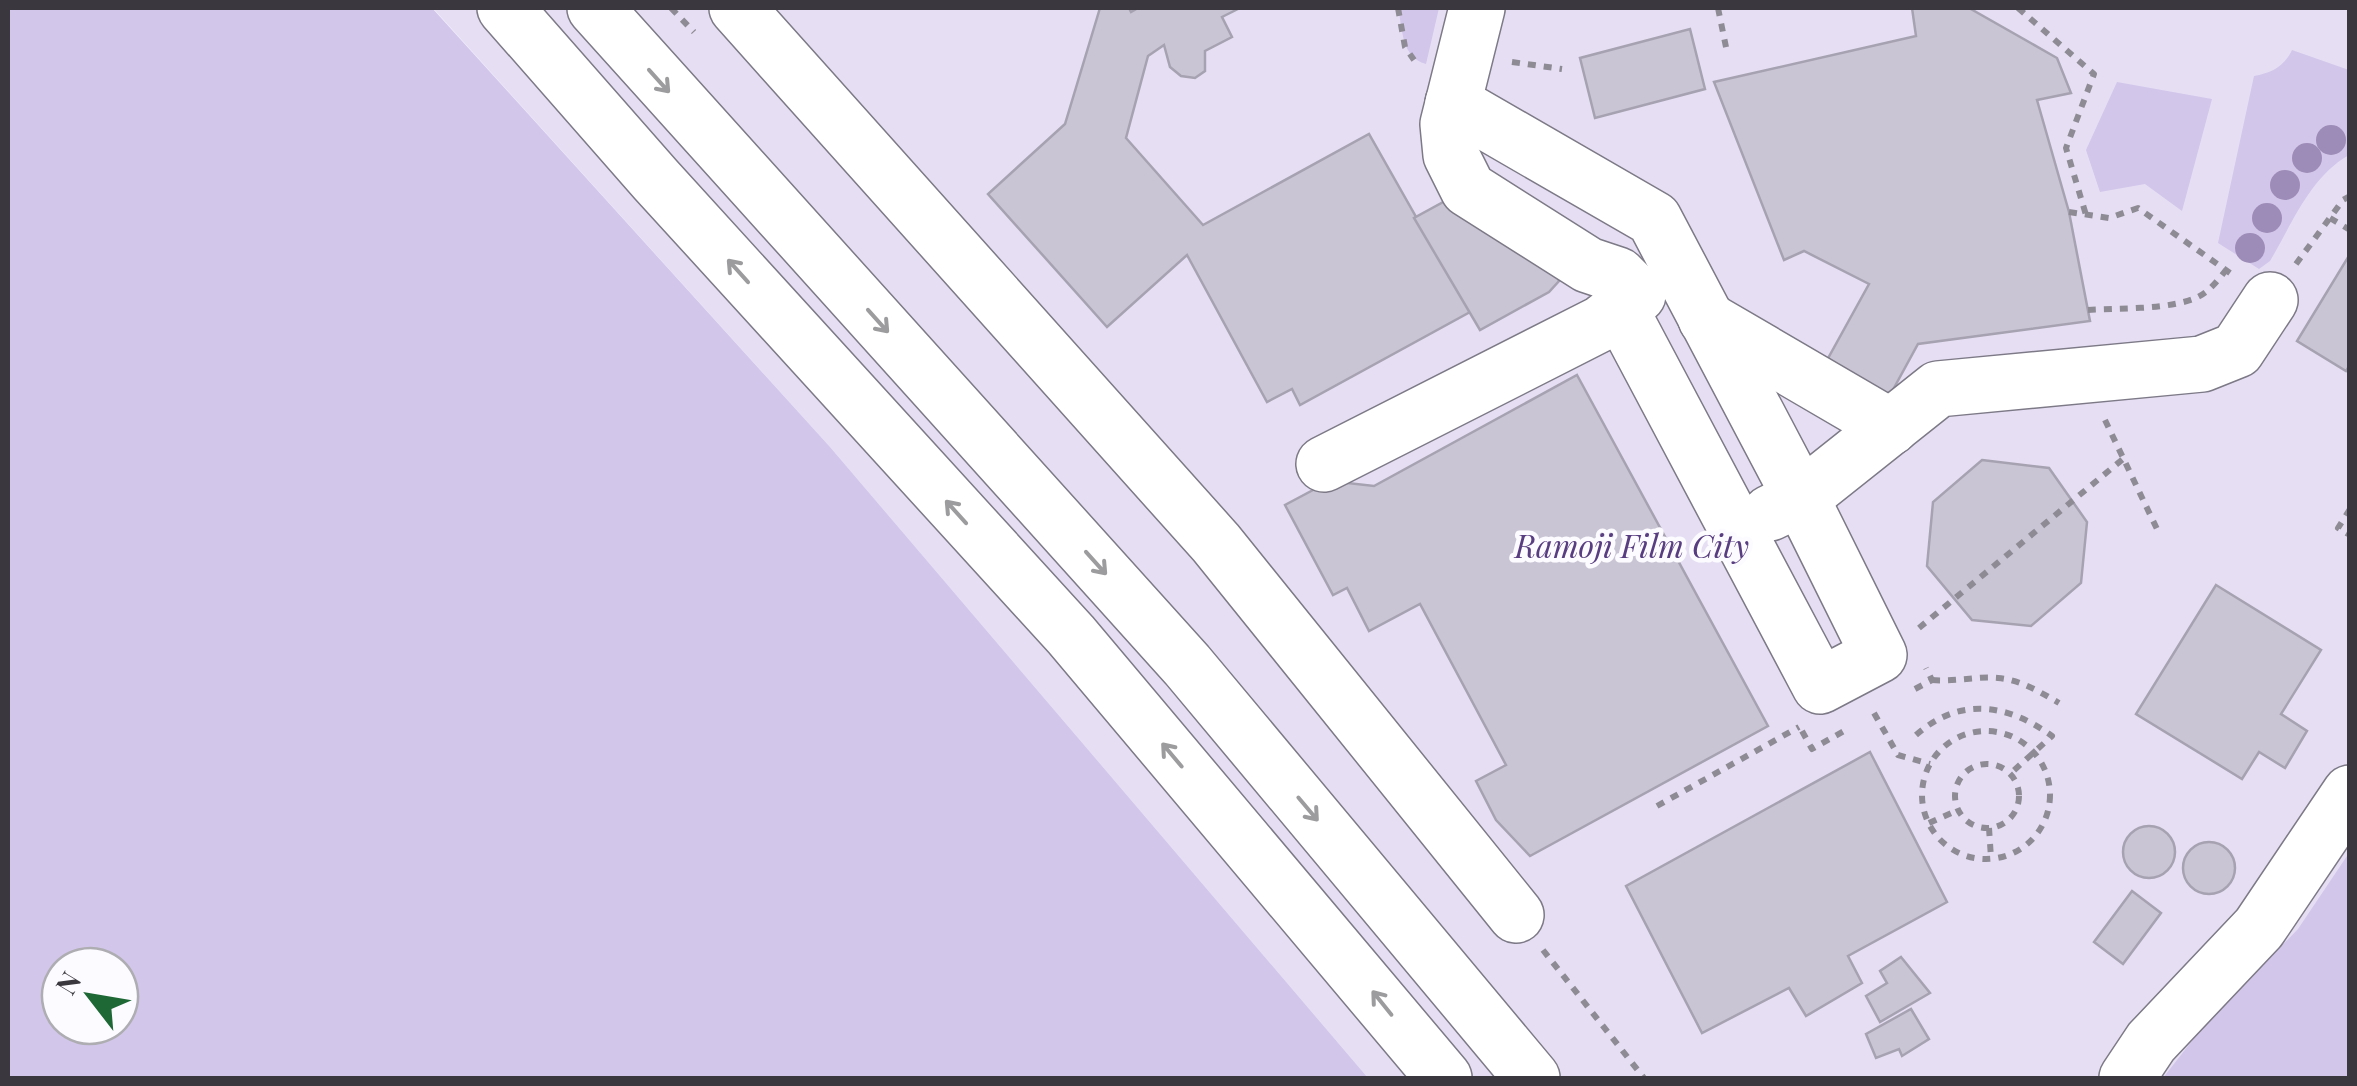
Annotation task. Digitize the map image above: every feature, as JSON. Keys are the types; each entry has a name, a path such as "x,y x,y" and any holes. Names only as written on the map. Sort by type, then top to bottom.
{"lane":[{"path":"505,8 720,251 1071,635 1444,1078"},
{"path":"596,8 1188,665 1532,1078"},
{"path":"738,8 1216,544 1516,916"},
{"path":"1324,464 1584,332 1638,295 1618,275 1588,264 1468,189 1451,155 1448,124 1477,8"},
{"path":"1454,104 1654,218 1879,655 1820,686 1620,308"},
{"path":"1737,528 1801,498 1938,389 2202,364 2236,350 2270,300"},
{"path":"1706,319 1891,427"},
{"path":"2126,1078 2151,1042 2260,928 2350,792"}],"path":[{"path":"1398,8 1405,48 1414,60"},
{"path":"1718,8 1727,52"},
{"path":"2018,8 2094,74 2066,148 2086,215"},
{"path":"2069,212 2110,218 2138,208 2270,300 2350,196"},
{"path":"2330,218 2350,230"},
{"path":"2088,310 2198,298 2226,270"},
{"path":"2100,409 2157,529"},
{"path":"1910,635 2123,459"},
{"path":"2350,509 2338,528 2350,534"},
{"path":"1932,680 1996,678 2024,684 2059,703"},
{"path":"1916,734 1940,719 1968,709 1998,709 2028,718 2052,736 2011,774"},
{"path":"1874,713 1898,755 1930,764"},
{"path":"1658,806 1800,727"},
{"path":"1998,732 2018,739 2034,752 2046,771 2050,792 2047,814 2038,834 2022,848 1991,858 1958,853 1941,841 1922,804 1930,764 1959,737 1998,732"},
{"path":"1983,764 2003,768 2017,782 2019,804 2006,823 1990,828 1974,826 1958,810 1955,791 1965,773 1983,764"},
{"path":"1928,822 1958,810"},
{"path":"1990,828 1991,858"},
{"path":"1516,916 1644,1078"}],"shaded area":[{"path":"8,8 432,8 830,447 1368,1078 8,1078"},
{"name":"Ramoji Film City","path":"433,8 2349,8 2349,1078 1368,1078 830,447"},
{"path":"1398,8 1439,8 1426,64 1407,49"},
{"path":"2292,50 2349,70 2349,155 2313,188 2270,261 2259,269 2218,243 2254,76 2276,68"},
{"path":"2117,82 2212,99 2182,211 2145,184 2100,192 2086,150"},
{"path":"2349,853 2349,1078 2163,1078 2202,1028 2298,929"}],"building":[{"path":"1100,8 1129,8 1131,12 1138,8 1240,8 1222,17 1232,37 1205,51 1205,71 1195,78 1181,76 1170,67 1164,45 1148,56 1126,138 1203,225 1369,134 1470,312 1300,405 1292,389 1267,402 1187,255 1107,327 988,194 1065,124"},
{"path":"1912,8 1969,8 2057,58 2071,93 2037,100 2069,212 2090,321 1918,344 1889,397 1826,362 1869,284 1804,251 1784,260 1714,82 1916,36"},
{"path":"1690,29 1705,89 1595,118 1580,58"},
{"path":"1447,200 1553,268 1559,281 1549,292 1480,330 1414,218"},
{"path":"2350,254 2350,365 2346,371 2297,341"},
{"path":"1577,375 1768,726 1530,856 1496,820 1476,781 1506,765 1420,604 1369,631 1347,588 1333,595 1285,505 1330,481 1374,486"},
{"path":"1982,460 2049,468 2087,522 2081,583 2031,626 1972,620 1927,566 1933,502"},
{"path":"2216,585 2321,650 2281,714 2307,731 2285,768 2259,752 2242,779 2136,714"},
{"path":"1870,752 1947,902 1848,956 1862,983 1806,1016 1789,988 1702,1033 1626,886"},
{"path":"2149,826 2168,833 2175,852 2168,871 2149,878 2130,871 2123,852 2130,833"},
{"path":"2209,842 2228,849 2235,868 2228,887 2209,894 2190,887 2183,868 2190,849"},
{"path":"2132,891 2161,913 2123,964 2094,942"},
{"path":"1901,957 1930,993 1880,1022 1866,996 1887,983 1880,971"},
{"path":"1911,1009 1929,1039 1902,1056 1899,1049 1876,1058 1866,1034"}]}
